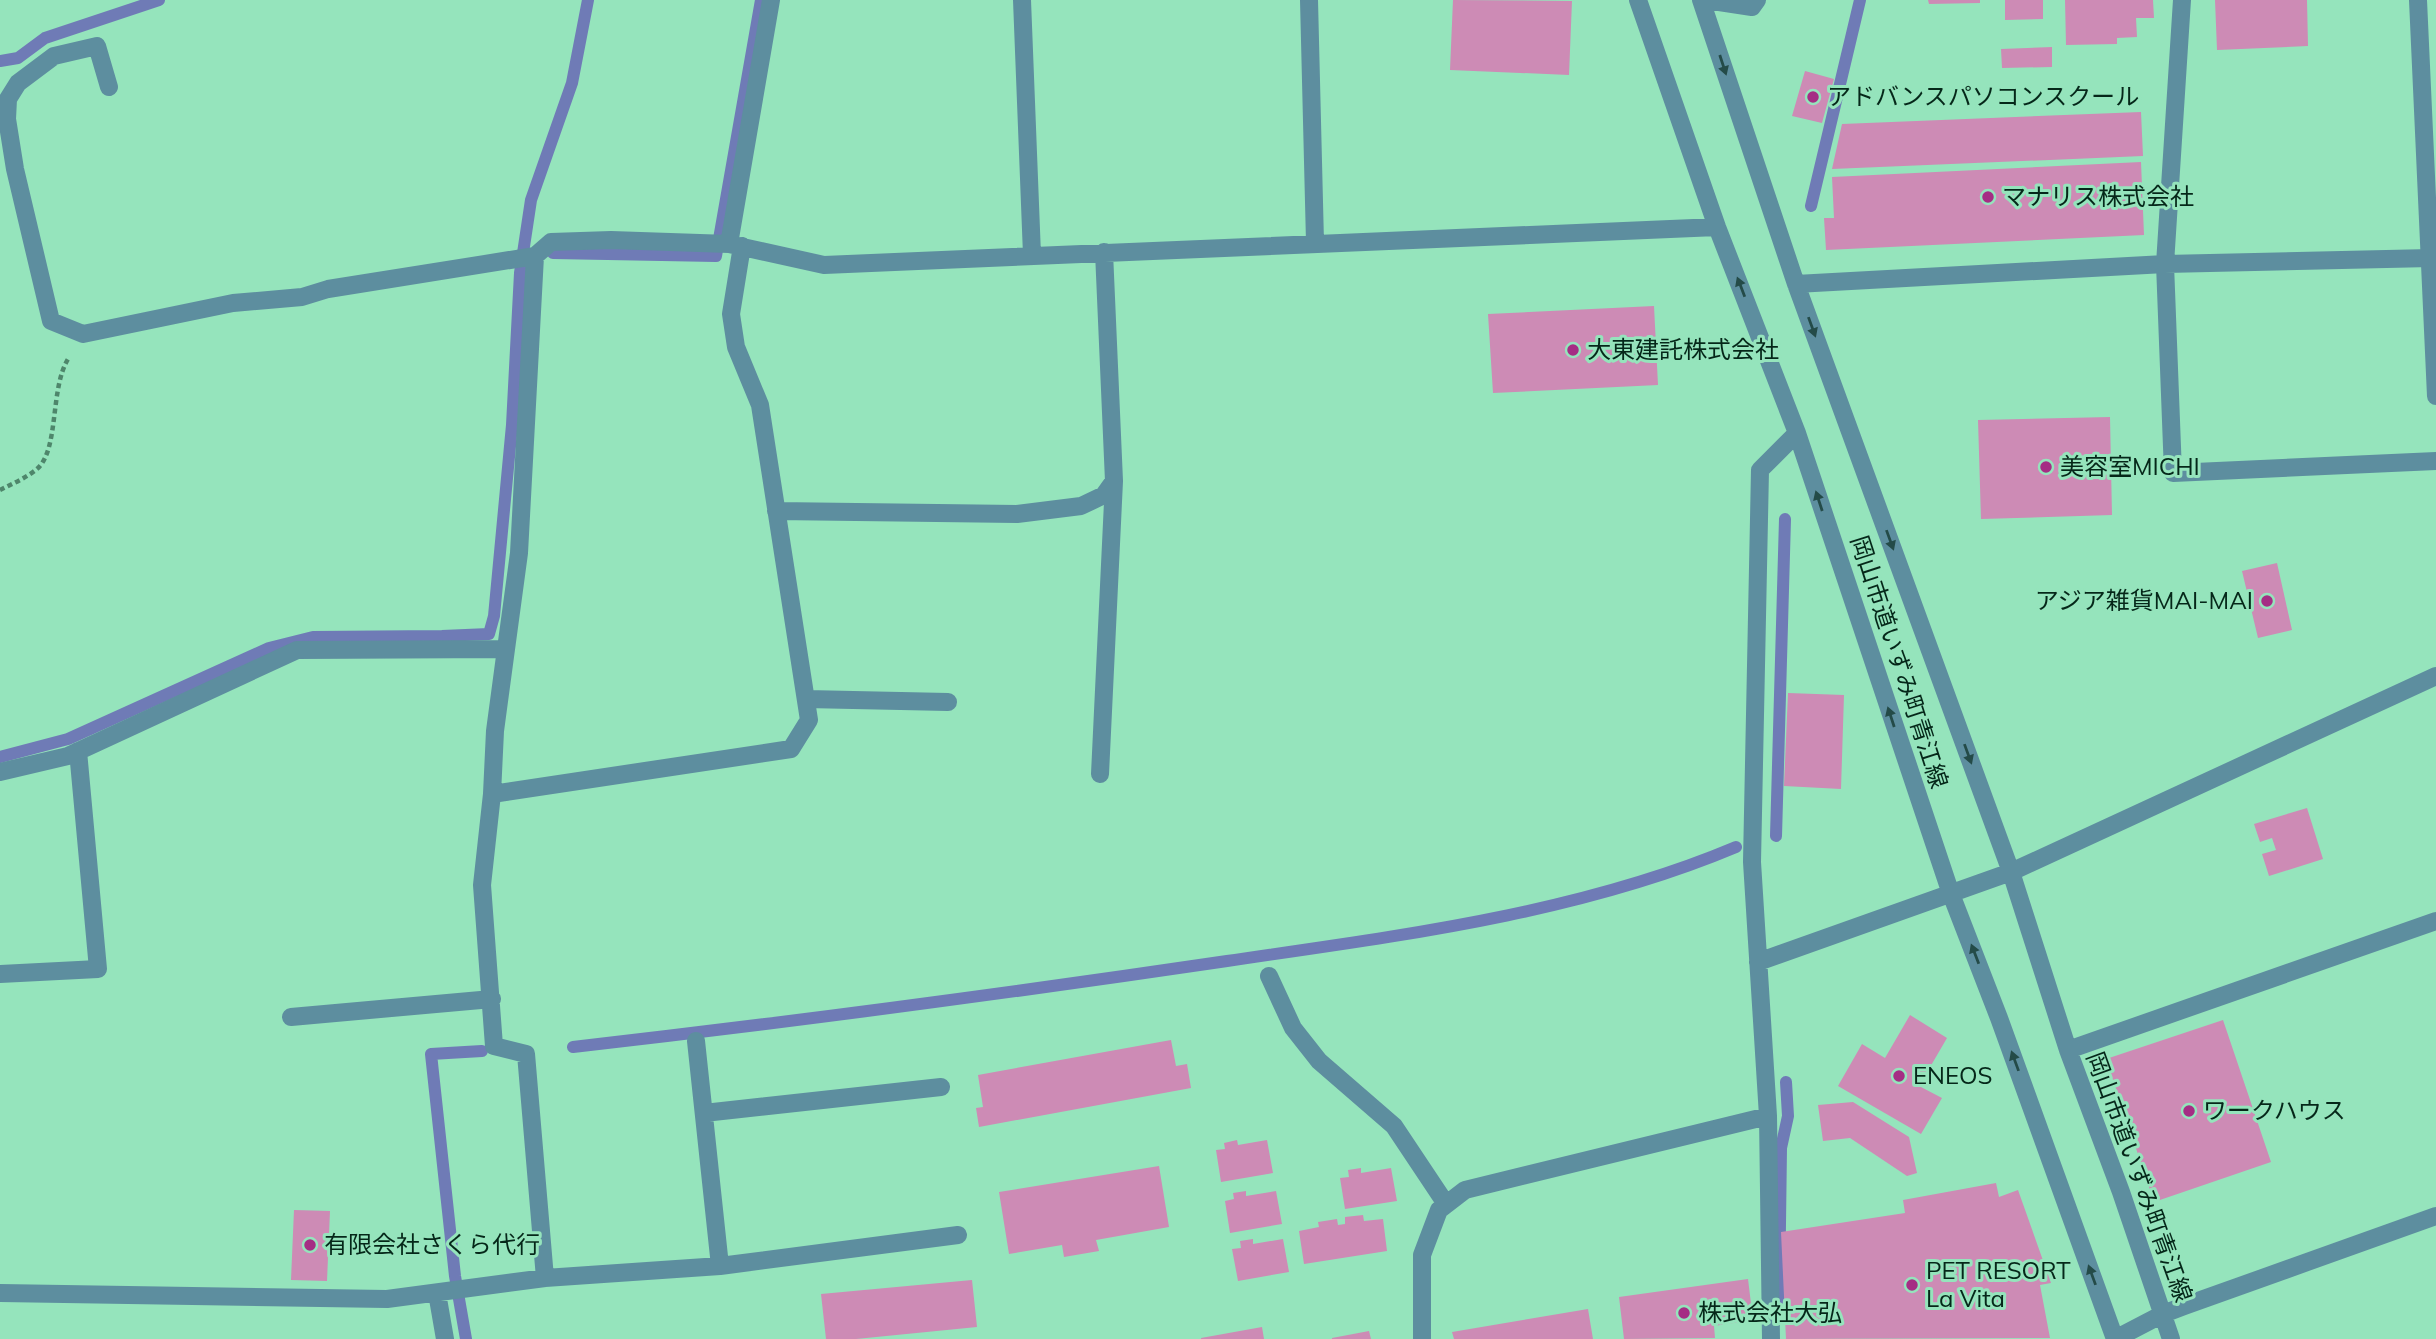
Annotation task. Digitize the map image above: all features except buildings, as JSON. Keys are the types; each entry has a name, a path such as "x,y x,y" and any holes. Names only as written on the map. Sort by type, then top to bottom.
{"street":[{"path":"492,793 790,749 809,720 760,405 736,347 731,314 727,244 771,0"},
{"path":"1022,0 1032,255"},
{"path":"1309,0 1315,242"},
{"name":"岡山市道いずみ町青江線","path":"1638,0 1717,226 1797,433 1951,894 1999,1018 2115,1339"},
{"path":"1704,0 1752,7 1757,0"},
{"name":"岡山市道いずみ町青江線","path":"1704,0 1796,284 2011,872 2068,1050 2121,1192 2171,1339"},
{"path":"2182,0 2165,264 2174,473 2436,461"},
{"path":"2418,0 2436,396"},
{"path":"109,87 97,46 54,56 18,83 8,99 8,171 51,321 83,334 233,303 302,297 328,289 525,257 551,243 611,240 727,244 824,265 1717,226"},
{"path":"1100,774 1114,481 1104,252"},
{"path":"525,257 519,553 495,731 492,793 482,884 494,1046 526,1054 545,1278"},
{"path":"1796,284 2165,264 2431,257"},
{"path":"1771,1339 1768,1116 1752,862 1760,470 1797,433"},
{"path":"776,511 1017,514 1081,506 1104,495 1114,481"},
{"path":"0,772 78,751 297,650 506,649"},
{"path":"1758,962 2011,872 2436,676"},
{"path":"806,699 948,702"},
{"path":"0,974 98,969 78,751"},
{"path":"2068,1050 2436,921"},
{"path":"1269,976 1299,1036 1320,1062 1394,1126 1446,1204"},
{"path":"291,1017 492,999"},
{"path":"696,1041 720,1266"},
{"path":"704,1114 941,1087"},
{"path":"1422,1339 1422,1255 1439,1210 1465,1190 1768,1116"},
{"path":"2115,1339 2163,1314 2436,1216"},
{"path":"0,1293 387,1299 545,1278 720,1266 958,1235"},
{"path":"445,1339 451,1291"}],"path":[{"path":"0,490 38,468 49,450 56,393 63,367 83,334"}],"waterway":[{"path":"0,61 18,58 45,38 159,0"},
{"path":"0,757 68,739 269,648 313,637 489,634 494,616 512,425 520,273 531,200 572,83 588,0"},
{"path":"553,253 716,256 761,0"},
{"path":"1811,206 1860,0"},
{"path":"1776,836 1785,519"},
{"path":"573,1047 982,996 1421,932 1486,920 1613,890 1736,847"},
{"path":"466,1339 455,1276 431,1054 482,1051"},
{"path":"1779,1299 1781,1148 1788,1116 1786,1082"}],"place":[{"name":"アドバンスパソコンスクール","path":"1813,97"},
{"name":"マナリス株式会社","path":"1988,197"},
{"name":"大東建託株式会社","path":"1573,350"},
{"name":"美容室MICHI","path":"2046,467"},
{"name":"アジア雑貨MAI-MAI","path":"2267,601"},
{"name":"ENEOS","path":"1899,1076"},
{"name":"ワークハウス","path":"2189,1111"},
{"name":"有限会社さくら代行","path":"310,1245"},
{"name":"PET RESORT La Vita","path":"1912,1285"},
{"name":"株式会社大弘","path":"1684,1313"}]}
